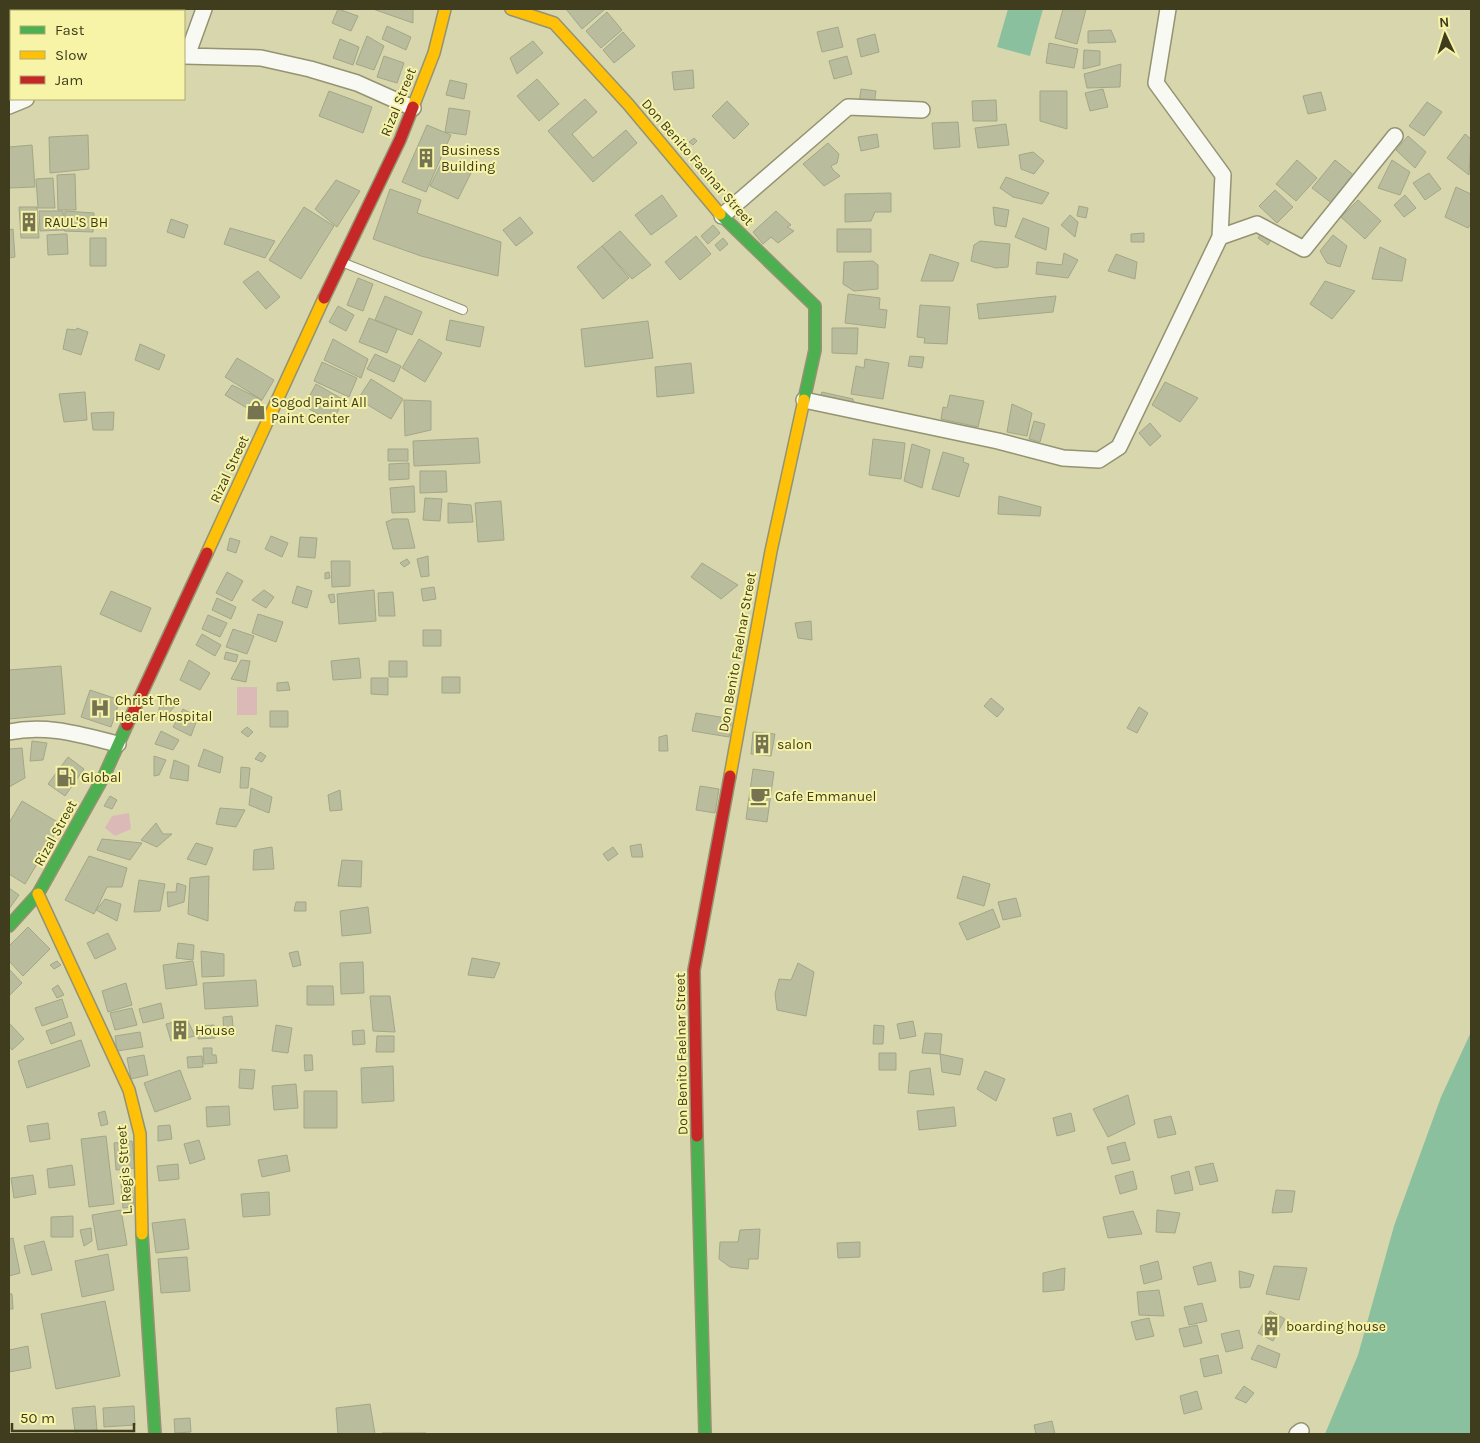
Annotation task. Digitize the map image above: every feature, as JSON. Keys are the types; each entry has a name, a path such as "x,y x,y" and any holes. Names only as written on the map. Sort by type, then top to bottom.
{"street":[{"path":"204,9 186,56 262,58 310,69 356,83 413,108"},
{"name":"Rizal Street","path":"9,926 38,894 118,744 340,262 400,140 434,53 445,9"},
{"name":"Don Benito Faelnar Street","path":"511,9 554,23 628,104 722,216 815,306 814,350 771,551 694,970 700,1302 705,1434"},
{"path":"804,400 998,440 1063,458 1099,460 1119,447 1220,237 1222,175 1156,83 1168,9"},
{"path":"9,106 24,100"},
{"path":"722,216 848,107 922,110"},
{"path":"1220,237 1257,224 1304,249 1395,136"},
{"path":"9,732 25,729 60,730 118,744"},
{"name":"L. Regis Street","path":"38,894 129,1090 140,1134 143,1273 155,1434"}],"lane":[{"path":"340,262 463,310"}],"shaded area":[{"path":"1008,9 1043,9 1030,56 997,47"},
{"path":"237,687 257,687 257,715 237,715"},
{"path":"129,813 131,829 115,836 105,828 112,816"},
{"path":"1471,1032 1471,1434 1325,1434 1358,1355 1394,1226 1441,1097"}],"building":[{"path":"33,9 61,9 61,10"},
{"path":"338,9 358,16 351,31 332,23"},
{"path":"373,9 413,9 413,23"},
{"path":"566,9 603,9 604,10 582,29"},
{"path":"1063,9 1086,9 1077,44 1055,38"},
{"path":"607,12 622,30 601,48 586,31"},
{"path":"9,24 10,24 10,54"},
{"path":"387,26 411,37 406,50 382,39"},
{"path":"838,27 843,47 822,52 817,32"},
{"path":"1111,30 1116,42 1088,43 1088,31"},
{"path":"623,32 635,46 614,63 603,50"},
{"path":"875,34 879,52 861,57 857,39"},
{"path":"367,36 384,46 374,70 356,64"},
{"path":"340,39 359,47 353,65 333,58"},
{"path":"533,41 543,53 517,74 510,58"},
{"path":"1049,43 1078,49 1074,68 1046,63"},
{"path":"1084,50 1100,51 1100,65 1083,69"},
{"path":"384,56 404,63 397,83 377,77"},
{"path":"847,56 852,74 834,79 829,61"},
{"path":"9,58 10,58 10,97"},
{"path":"1121,64 1120,87 1087,88 1084,74"},
{"path":"693,70 694,88 674,90 672,72"},
{"path":"537,79 559,104 539,121 517,96"},
{"path":"450,80 467,84 464,99 446,95"},
{"path":"861,89 876,91 874,105 859,103"},
{"path":"1103,89 1108,107 1090,111 1085,93"},
{"path":"329,91 372,107 363,133 319,116"},
{"path":"1040,91 1067,91 1067,129 1040,121"},
{"path":"1321,92 1326,110 1308,114 1303,96"},
{"path":"585,99 597,112 572,134 593,158 626,130 637,143 593,182 548,131"},
{"path":"996,100 997,121 973,121 972,101"},
{"path":"727,101 749,124 734,139 712,116"},
{"path":"1427,102 1442,112 1424,136 1409,126"},
{"path":"449,108 470,111 466,135 445,132"},
{"path":"958,122 960,147 934,149 932,123"},
{"path":"1006,124 1009,145 978,148 975,128"},
{"name":"Business Building","path":"427,125 451,135 426,192 402,182"},
{"path":"877,134 879,147 861,151 858,137"},
{"path":"1465,134 1471,139 1469,175 1447,158"},
{"path":"88,135 89,169 50,173 49,137"},
{"path":"1408,136 1426,152 1415,168 1396,150"},
{"path":"694,138 697,141 693,145 689,142"},
{"path":"680,142 687,147 682,150 677,146"},
{"path":"828,143 839,154 837,163 831,166 840,176 824,186 803,164"},
{"path":"32,145 35,187 9,188 9,147"},
{"path":"1033,152 1044,161 1034,174 1021,169 1019,155"},
{"path":"443,160 471,173 458,199 430,186"},
{"path":"1297,160 1317,178 1296,201 1276,184"},
{"path":"1335,160 1356,177 1333,204 1312,188"},
{"path":"1392,160 1410,172 1400,195 1378,188"},
{"path":"1429,173 1441,189 1425,200 1413,183"},
{"path":"75,174 76,210 58,210 57,175"},
{"path":"1006,177 1049,193 1042,204 1013,197 1000,188"},
{"path":"53,178 55,208 38,208 36,179"},
{"path":"336,180 360,191 337,227 315,209"},
{"path":"1456,187 1471,194 1471,224 1468,228 1445,217"},
{"path":"390,189 421,200 417,213 501,242 498,276 421,256 373,239"},
{"path":"1275,190 1293,207 1277,223 1259,206"},
{"path":"891,193 891,212 875,212 871,221 845,222 845,194"},
{"path":"662,195 677,216 651,235 635,215"},
{"path":"1405,195 1416,208 1404,217 1394,205"},
{"path":"1358,200 1381,221 1365,239 1341,217"},
{"path":"1079,206 1088,208 1086,218 1077,216"},
{"name":"RAUL'S BH","path":"19,207 37,207 39,238 21,238"},
{"path":"304,207 334,226 301,279 269,260"},
{"path":"993,207 1009,210 1006,227 995,225"},
{"path":"39,211 63,211 64,230 40,231"},
{"path":"65,211 94,213 93,232 64,231"},
{"path":"776,211 791,225 787,227 794,231 778,243 771,237 763,244 753,232"},
{"path":"1070,215 1078,222 1075,237 1061,225"},
{"path":"520,217 533,233 516,246 503,230"},
{"path":"1023,218 1049,228 1046,250 1015,237"},
{"path":"171,219 188,225 184,238 167,232"},
{"path":"713,225 720,233 708,244 701,236"},
{"path":"230,228 275,241 265,258 224,244"},
{"path":"13,229 15,257 9,258 9,230"},
{"path":"837,229 871,229 871,252 837,252"},
{"path":"620,231 651,265 632,279 602,246"},
{"path":"1262,232 1272,238 1268,245 1258,238"},
{"path":"1144,233 1144,242 1131,242 1131,234"},
{"path":"67,234 68,254 48,255 47,235"},
{"path":"1333,235 1347,246 1340,267 1327,263 1320,251"},
{"path":"696,236 711,254 680,280 665,262"},
{"path":"90,238 106,238 106,266 90,266"},
{"path":"723,238 728,244 720,251 715,245"},
{"path":"980,241 1010,244 1008,267 996,268 971,261 974,245"},
{"path":"602,246 629,278 603,299 577,267"},
{"path":"1380,247 1406,259 1402,281 1372,279"},
{"path":"1064,253 1078,260 1068,278 1036,274 1037,262 1062,265"},
{"path":"930,254 959,263 953,281 921,281"},
{"path":"1116,254 1137,262 1135,279 1108,271"},
{"path":"873,261 878,265 878,289 854,291 843,284 844,262"},
{"path":"258,271 280,297 266,309 243,282"},
{"path":"358,278 373,284 363,311 347,305"},
{"path":"1325,281 1355,291 1332,319 1310,304"},
{"path":"848,294 880,298 879,309 887,310 885,328 845,323"},
{"path":"385,296 422,312 412,335 375,320"},
{"path":"1056,296 1053,312 979,319 977,304"},
{"path":"920,305 950,307 947,344 924,343 925,338 917,337"},
{"path":"338,306 354,315 346,331 329,322"},
{"path":"369,318 397,329 387,353 359,342"},
{"path":"450,320 484,327 480,347 446,340"},
{"path":"648,321 653,358 585,367 581,329"},
{"path":"77,328 88,332 81,355 63,349 67,329 76,330"},
{"path":"832,328 858,328 857,354 832,353"},
{"path":"333,339 368,359 361,378 324,360"},
{"path":"419,339 442,353 425,382 402,368"},
{"path":"140,344 165,355 159,370 135,360"},
{"path":"375,354 401,366 394,382 367,369"},
{"path":"910,356 924,357 922,368 908,366"},
{"path":"237,358 274,380 262,400 225,377"},
{"path":"865,359 889,363 883,399 851,394 856,366 864,368"},
{"path":"322,362 357,378 349,397 314,381"},
{"path":"691,363 694,393 657,397 655,367"},
{"path":"371,379 403,399 391,419 358,399"},
{"path":"1165,382 1198,398 1180,422 1152,405"},
{"path":"316,384 344,400 332,422 304,406"},
{"path":"232,385 262,400 252,411 225,395"},
{"path":"85,392 87,420 64,422 59,394"},
{"path":"822,392 853,399 855,415 816,408"},
{"path":"950,395 984,401 978,427 941,419 943,407 947,408"},
{"path":"404,400 431,401 431,430 405,436"},
{"path":"1012,404 1032,413 1027,436 1007,432"},
{"path":"114,412 113,430 93,430 91,413"},
{"path":"1034,421 1045,424 1040,442 1029,439"},
{"path":"1150,423 1161,436 1150,446 1139,433"},
{"path":"478,438 480,463 414,466 413,441"},
{"path":"873,439 905,443 901,479 869,475"},
{"path":"912,444 930,450 922,488 904,481"},
{"path":"388,449 408,449 408,461 388,461"},
{"path":"943,452 964,458 963,462 969,464 959,497 932,489"},
{"path":"409,463 409,479 389,480 389,464"},
{"path":"420,471 446,471 447,492 420,493"},
{"path":"414,486 415,512 392,513 390,488"},
{"path":"999,496 1041,507 1040,516 998,514"},
{"path":"425,498 442,499 440,521 423,520"},
{"path":"501,501 504,540 478,542 475,503"},
{"path":"448,503 471,505 473,522 448,523"},
{"path":"393,519 408,519 415,548 393,549 386,522"},
{"path":"271,536 288,543 282,557 265,549"},
{"path":"300,537 317,538 315,558 298,557"},
{"path":"230,538 240,541 236,553 227,550"},
{"path":"428,556 429,576 421,577 417,559"},
{"path":"407,559 410,563 404,567 400,563"},
{"path":"331,561 350,561 350,586 332,587"},
{"path":"702,563 738,585 721,599 691,577"},
{"path":"227,572 243,581 232,601 216,593"},
{"path":"329,572 330,578 325,579 325,573"},
{"path":"297,586 312,591 307,608 292,603"},
{"path":"434,587 436,599 423,601 421,589"},
{"path":"264,590 274,597 266,608 252,600"},
{"path":"374,590 376,621 339,624 337,594"},
{"path":"111,591 151,608 141,632 100,614"},
{"path":"393,592 395,616 379,616 378,593"},
{"path":"334,594 335,602 331,603 328,595"},
{"path":"217,598 236,607 231,619 212,610"},
{"path":"258,614 283,622 276,642 252,633"},
{"path":"208,615 227,623 220,637 202,629"},
{"path":"811,621 812,640 798,638 795,623"},
{"path":"233,629 254,636 247,654 226,647"},
{"path":"423,630 441,630 441,646 423,646"},
{"path":"202,634 221,645 215,656 196,645"},
{"path":"226,652 238,655 236,662 224,659"},
{"path":"359,658 361,678 333,680 331,661"},
{"path":"189,660 210,673 200,690 180,680"},
{"path":"241,660 250,661 246,682 231,679"},
{"path":"389,661 407,661 407,677 389,677"},
{"path":"61,666 65,714 9,719 9,670"},
{"path":"442,677 460,677 460,693 442,693"},
{"path":"371,678 388,678 388,695 371,694"},
{"path":"288,682 290,690 277,691 277,683"},
{"name":"Christ The Healer Hospital","path":"90,690 120,700 111,727 81,717"},
{"path":"991,698 1004,709 997,717 984,706"},
{"path":"161,701 175,706 167,715 158,713"},
{"path":"1139,707 1148,713 1137,733 1127,728"},
{"path":"183,709 198,717 191,736 173,727"},
{"path":"270,711 288,711 288,727 270,727"},
{"path":"696,713 732,719 729,737 692,731"},
{"path":"247,727 253,732 248,737 241,732"},
{"path":"161,731 179,740 173,750 155,744"},
{"name":"salon","path":"753,732 775,734 771,756 751,754"},
{"path":"667,735 668,751 659,751 659,737"},
{"path":"32,741 47,743 43,760 30,761"},
{"path":"22,748 25,778 9,787 9,749"},
{"path":"204,749 223,757 220,773 198,766"},
{"path":"260,752 266,756 262,762 255,759"},
{"path":"154,756 166,760 159,775 154,776"},
{"name":"Global","path":"68,757 84,769 65,796 48,784"},
{"path":"174,760 189,766 188,781 170,778"},
{"path":"241,767 250,768 248,788 240,788"},
{"name":"Cafe Emmanuel","path":"753,769 774,772 767,822 746,819"},
{"path":"700,786 719,789 715,813 696,810"},
{"path":"251,788 272,797 269,813 249,805"},
{"path":"340,790 342,810 330,811 328,795"},
{"path":"110,796 117,800 112,809 104,806"},
{"path":"22,801 61,824 25,884 9,874 9,823"},
{"path":"220,808 245,810 236,827 216,824"},
{"path":"156,823 163,834 172,834 157,847 141,840"},
{"path":"102,839 142,843 130,860 97,850"},
{"path":"196,843 213,848 206,865 187,859"},
{"path":"641,844 643,857 632,857 630,846"},
{"path":"272,847 274,869 253,870 254,850"},
{"path":"613,847 618,854 608,861 603,854"},
{"path":"89,856 127,868 122,887 107,887 94,914 65,900"},
{"path":"342,860 362,861 361,887 338,886"},
{"path":"209,876 208,921 188,914 190,878"},
{"path":"963,876 990,884 984,906 957,898"},
{"path":"139,880 165,884 160,911 134,912"},
{"path":"177,883 186,886 184,902 168,907 167,892 176,892"},
{"path":"9,888 19,895 9,909"},
{"path":"1016,898 1021,916 1003,920 998,902"},
{"path":"105,899 121,904 117,921 96,910"},
{"path":"296,902 306,902 306,911 294,911"},
{"path":"368,907 371,933 342,936 340,911"},
{"path":"993,909 1000,927 967,940 959,923"},
{"path":"28,927 50,949 23,976 9,961 9,946"},
{"path":"108,933 116,949 95,959 87,943"},
{"path":"178,943 194,945 193,960 176,958"},
{"path":"201,951 224,954 224,976 202,977"},
{"path":"298,951 301,965 293,967 289,953"},
{"path":"472,958 500,963 494,978 468,975"},
{"path":"57,961 61,965 54,969 50,965"},
{"path":"193,961 197,985 166,989 163,965"},
{"path":"363,962 364,993 341,994 340,963"},
{"path":"798,963 814,972 806,1016 777,1010 775,994 779,979 791,980"},
{"path":"9,969 22,983 9,996"},
{"path":"256,980 258,1006 205,1009 203,983"},
{"path":"126,983 132,1005 108,1012 102,991"},
{"path":"58,985 64,995 57,998 52,989"},
{"path":"307,986 333,986 334,1005 307,1005"},
{"path":"370,996 390,996 395,1032 373,1031"},
{"path":"62,999 68,1017 42,1026 35,1008"},
{"path":"161,1003 164,1018 143,1023 139,1009"},
{"path":"132,1008 137,1025 115,1030 110,1013"},
{"path":"232,1016 234,1035 224,1036 223,1017"},
{"name":"House","path":"187,1019 195,1036 171,1041 166,1024"},
{"path":"913,1021 916,1036 900,1039 897,1024"},
{"path":"71,1022 75,1035 51,1044 46,1031"},
{"path":"9,1023 24,1039 12,1050 9,1046"},
{"path":"214,1025 215,1038 198,1039 198,1026"},
{"path":"276,1025 292,1028 288,1053 272,1051"},
{"path":"874,1025 884,1026 883,1044 873,1044"},
{"path":"364,1030 365,1044 353,1045 352,1031"},
{"path":"140,1032 143,1047 117,1051 115,1036"},
{"path":"925,1033 942,1034 940,1054 922,1053"},
{"path":"377,1036 394,1036 394,1052 376,1052"},
{"path":"81,1040 90,1066 27,1088 18,1061"},
{"path":"203,1048 212,1048 212,1055 216,1055 217,1063 204,1064"},
{"path":"879,1053 896,1053 896,1070 879,1070"},
{"path":"940,1054 963,1059 960,1075 942,1072"},
{"path":"144,1055 148,1075 131,1079 127,1058"},
{"path":"304,1055 312,1055 313,1070 305,1071"},
{"path":"202,1056 203,1067 188,1068 187,1057"},
{"path":"393,1066 394,1101 362,1103 361,1068"},
{"path":"930,1068 934,1095 908,1093 910,1071"},
{"path":"240,1069 255,1070 253,1089 239,1088"},
{"path":"180,1070 191,1099 155,1112 144,1083"},
{"path":"985,1071 1005,1079 996,1101 977,1089"},
{"path":"296,1084 298,1108 274,1110 272,1086"},
{"path":"304,1091 337,1091 337,1128 304,1128"},
{"path":"1128,1095 1135,1124 1108,1137 1093,1109"},
{"path":"229,1106 230,1125 207,1127 206,1107"},
{"path":"954,1107 956,1126 919,1130 917,1111"},
{"path":"105,1111 108,1124 101,1126 98,1113"},
{"path":"1071,1113 1075,1131 1057,1136 1053,1118"},
{"path":"1171,1116 1176,1134 1158,1138 1154,1120"},
{"path":"48,1123 50,1139 30,1142 27,1126"},
{"path":"170,1125 172,1139 158,1141 158,1126"},
{"path":"106,1136 114,1204 89,1207 81,1139"},
{"path":"199,1140 205,1159 190,1164 184,1144"},
{"path":"132,1141 135,1168 116,1170 114,1143"},
{"path":"1125,1142 1130,1160 1112,1164 1107,1147"},
{"path":"287,1155 290,1171 262,1177 258,1160"},
{"path":"1213,1163 1218,1181 1200,1185 1195,1167"},
{"path":"178,1164 179,1179 159,1181 157,1166"},
{"path":"72,1165 75,1185 49,1188 47,1169"},
{"path":"1133,1171 1137,1189 1120,1194 1115,1176"},
{"path":"1189,1171 1193,1190 1175,1194 1171,1176"},
{"path":"33,1175 36,1194 14,1198 11,1178"},
{"path":"132,1183 134,1207 123,1208 121,1184"},
{"path":"1276,1190 1295,1191 1292,1212 1272,1213"},
{"path":"269,1192 270,1215 243,1217 241,1194"},
{"path":"121,1210 127,1245 98,1250 92,1215"},
{"path":"1157,1210 1180,1213 1175,1233 1156,1232"},
{"path":"1133,1211 1142,1234 1108,1238 1103,1217"},
{"path":"73,1216 73,1237 51,1237 51,1217"},
{"path":"185,1219 189,1249 156,1253 152,1223"},
{"path":"91,1228 92,1241 84,1246 80,1230"},
{"path":"760,1229 758,1259 749,1259 748,1269 730,1267 719,1259 720,1242 738,1242 740,1230"},
{"path":"13,1238 20,1273 9,1276 9,1239"},
{"path":"44,1241 52,1270 32,1275 24,1246"},
{"path":"860,1242 860,1257 838,1258 837,1243"},
{"path":"108,1254 114,1290 82,1297 75,1261"},
{"path":"187,1257 190,1291 161,1293 158,1259"},
{"path":"1158,1261 1162,1279 1144,1284 1140,1266"},
{"path":"1211,1262 1216,1281 1198,1285 1193,1267"},
{"path":"1274,1266 1307,1268 1299,1300 1266,1294"},
{"path":"1065,1268 1064,1290 1043,1292 1043,1273"},
{"path":"1239,1271 1254,1275 1250,1287 1240,1288"},
{"path":"1159,1290 1164,1316 1139,1315 1137,1292"},
{"path":"9,1294 12,1294 13,1309 9,1309"},
{"path":"105,1301 120,1376 56,1389 41,1314"},
{"path":"1202,1303 1207,1321 1189,1325 1184,1307"},
{"name":"boarding house","path":"1270,1311 1285,1319 1273,1341 1258,1333"},
{"path":"1149,1318 1154,1336 1136,1340 1131,1322"},
{"path":"1197,1325 1202,1343 1184,1347 1179,1329"},
{"path":"1239,1330 1243,1348 1226,1352 1221,1334"},
{"path":"1258,1345 1280,1354 1276,1368 1251,1359"},
{"path":"28,1346 31,1368 9,1372 9,1350"},
{"path":"1218,1355 1222,1373 1204,1377 1200,1359"},
{"path":"1244,1386 1254,1393 1246,1403 1235,1398"},
{"path":"1197,1391 1202,1409 1184,1414 1180,1396"},
{"path":"370,1404 375,1434 338,1434 336,1408"},
{"path":"95,1406 97,1430 75,1432 72,1408"},
{"path":"134,1406 135,1425 104,1427 103,1408"},
{"path":"190,1418 191,1432 175,1433 174,1419"},
{"path":"1052,1421 1055,1434 1036,1434 1034,1425"},
{"path":"426,1433 426,1434 382,1434"}],"traffic: fast":[{"path":"720,214 815,306 815,350 804,400"},
{"path":"9,926 38,894 104,776 127,725"},
{"path":"697,1136 705,1434"},
{"path":"142,1234 155,1434"}],"traffic: slow":[{"path":"413,107 434,53 445,9"},
{"path":"511,9 554,23 628,104 720,214"},
{"path":"207,553 324,298"},
{"path":"730,776 771,551 804,400"},
{"path":"38,894 129,1090 140,1134 142,1234"}],"traffic: jam":[{"path":"324,298 400,140 413,107"},
{"path":"127,725 207,553"},
{"path":"697,1136 694,970 730,776"}],"place":[{"name":"Business Building","path":"426,158"},
{"name":"RAUL'S BH","path":"29,222"},
{"name":"Sogod Paint All Paint Center","path":"256,410"},
{"name":"Christ The Healer Hospital","path":"100,708"},
{"name":"salon","path":"762,744"},
{"name":"Global","path":"66,777"},
{"name":"Cafe Emmanuel","path":"760,796"},
{"name":"House","path":"180,1030"},
{"name":"boarding house","path":"1271,1326"}]}
